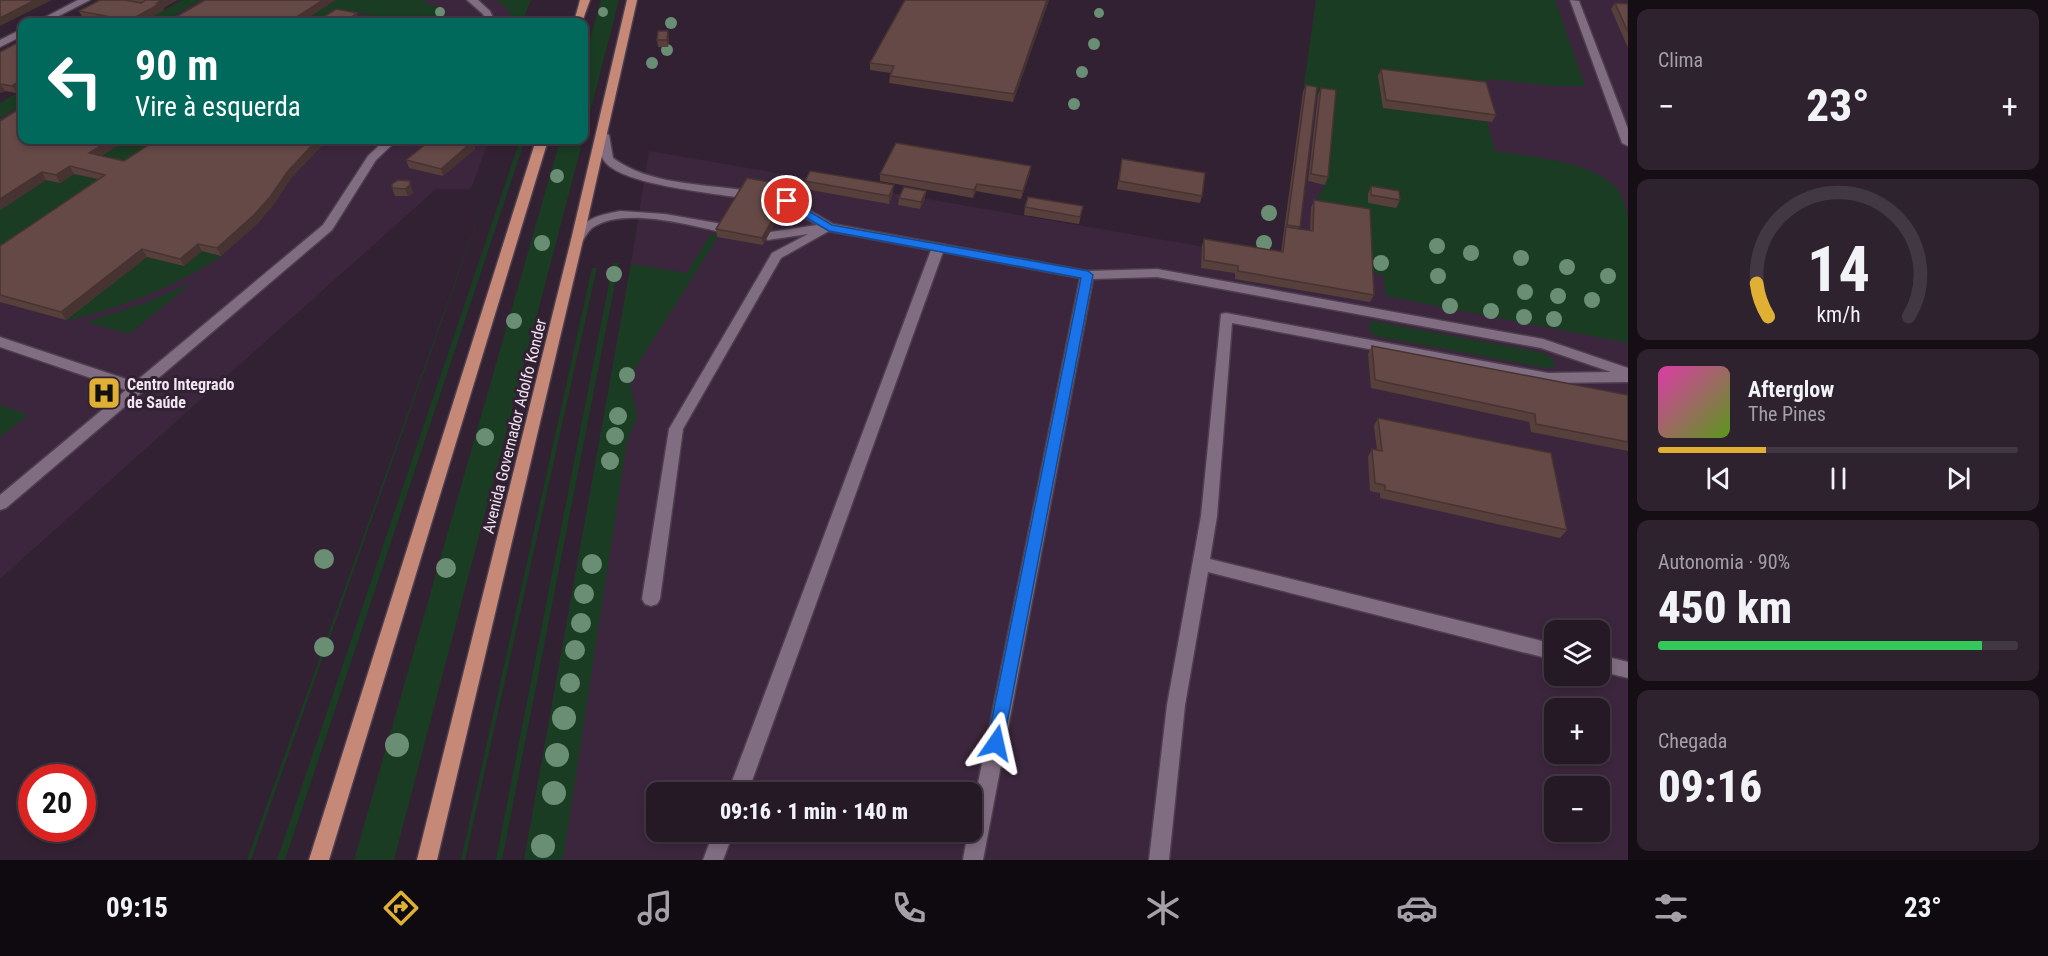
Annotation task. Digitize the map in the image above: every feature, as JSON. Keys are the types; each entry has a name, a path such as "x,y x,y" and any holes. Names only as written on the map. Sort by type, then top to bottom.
{"main road":[{"path":"579,18 585,0"},
{"name":"Avenida Governador Adolfo Konder","path":"427,860 603,135 632,0"},
{"path":"319,860 541,144"}],"street":[{"path":"49,18 85,0"},
{"path":"472,0 487,13 489,18"},
{"path":"1574,1 1628,142"},
{"path":"0,44 18,34"},
{"path":"603,135 606,155 611,162 624,170 648,177 743,194"},
{"path":"0,504 328,227 372,158 387,144"},
{"path":"787,201 829,227"},
{"path":"577,240 579,234 596,222 624,214 642,214 722,228"},
{"path":"651,599 676,429 776,256 829,227"},
{"path":"768,236 829,227 1088,275 1157,273 1543,344 1628,375"},
{"path":"742,782 938,248"},
{"path":"973,860 1088,275"},
{"path":"1159,860 1176,705 1209,516 1226,317 1548,378 1628,375"},
{"path":"0,342 137,388"},
{"path":"1201,564 1544,650"},
{"path":"1610,666 1628,670"},
{"path":"713,860 720,842"}],"shaded area":[{"path":"182,0 531,0 524,18 149,18"},
{"path":"1316,0 1628,0 1628,860 524,860 631,264 649,151 1280,260"},
{"name":"Centro Integrado de Saúde","path":"18,92 18,144 488,144 471,189 436,189 0,579 0,103"}],"green space":[{"path":"182,0 201,0 170,18 149,18"},
{"path":"336,0 422,0 439,8 448,18 390,18 345,11 334,18 308,18"},
{"path":"497,0 531,0 524,18 512,18 508,10"},
{"path":"601,0 619,0 588,120 588,45"},
{"path":"1316,0 1555,0 1585,86 1554,86 1488,79 1483,89 1378,76 1383,107 1487,122 1495,151 1578,166 1608,180 1623,199 1628,216 1628,343 1386,296 1383,275 1369,272 1311,208 1325,185 1332,97 1303,92"},
{"path":"18,92 18,107 0,118 0,103"},
{"path":"120,144 165,144 128,169 93,161"},
{"path":"505,144 505,144 251,860 247,860"},
{"path":"519,144 524,144 285,860 277,860"},
{"path":"559,144 582,144 394,860 354,860"},
{"path":"74,174 109,182 0,258 0,210 46,180 60,183"},
{"path":"711,234 718,237 629,378 637,417 627,441 563,860 524,860 631,264 687,273"},
{"path":"202,251 221,256 164,288 104,310 62,322 147,257 184,266"},
{"path":"613,263 619,263 502,860 496,860"},
{"path":"592,268 597,268 465,860 461,860"},
{"path":"192,283 129,334 87,322 145,303"},
{"path":"1372,321 1544,353 1556,362 1553,367 1546,368 1375,336 1368,327"},
{"path":"0,405 28,415 0,437"}],"building":[{"path":"0,0 35,0 0,18"},
{"path":"100,0 125,0 141,3 146,0 162,0 157,3 161,3 134,18 116,18 79,11"},
{"path":"205,0 323,0 295,18 174,18"},
{"path":"905,0 1047,0 1014,94 890,76 894,66 870,63"},
{"path":"1615,3 1628,4 1628,32"},
{"path":"336,9 357,13 350,18 325,16"},
{"path":"658,31 668,31 667,40 657,40"},
{"path":"18,42 18,82 12,86 0,84 0,52"},
{"path":"1381,69 1486,82 1496,115 1386,100"},
{"path":"1306,85 1317,87 1300,227 1287,225"},
{"path":"1321,88 1336,90 1328,177 1311,174"},
{"path":"18,110 18,144 104,144 89,153 124,161 150,144 313,144 288,171 254,215 217,248 198,244 180,259 142,249 61,312 0,295 0,246 105,175 70,166 56,175 42,172 0,199 0,121"},
{"path":"896,143 1031,166 1023,191 977,184 974,190 880,174"},
{"path":"426,144 470,144 441,169 406,160"},
{"path":"1122,159 1205,173 1202,196 1119,181"},
{"path":"810,171 894,185 889,196 805,181"},
{"path":"747,178 791,186 762,238 716,229"},
{"path":"398,180 410,181 410,185 405,189 392,188 392,184"},
{"path":"1371,186 1399,191 1400,200 1371,195"},
{"path":"904,187 926,191 921,202 899,198"},
{"path":"1028,197 1083,206 1080,217 1025,207"},
{"path":"1314,200 1370,209 1374,295 1238,271 1238,266 1204,260 1204,239 1283,252 1286,227 1313,231"},
{"path":"1372,346 1628,395 1628,442 1536,424 1535,414 1375,380"},
{"path":"1378,418 1551,453 1567,530 1385,490 1385,485 1375,483 1372,449 1382,451"}],"place":[{"name":"Centro Integrado de Saúde","path":"104,393"}],"route":[{"path":"787,201 829,227 1088,275 996,743"}]}
